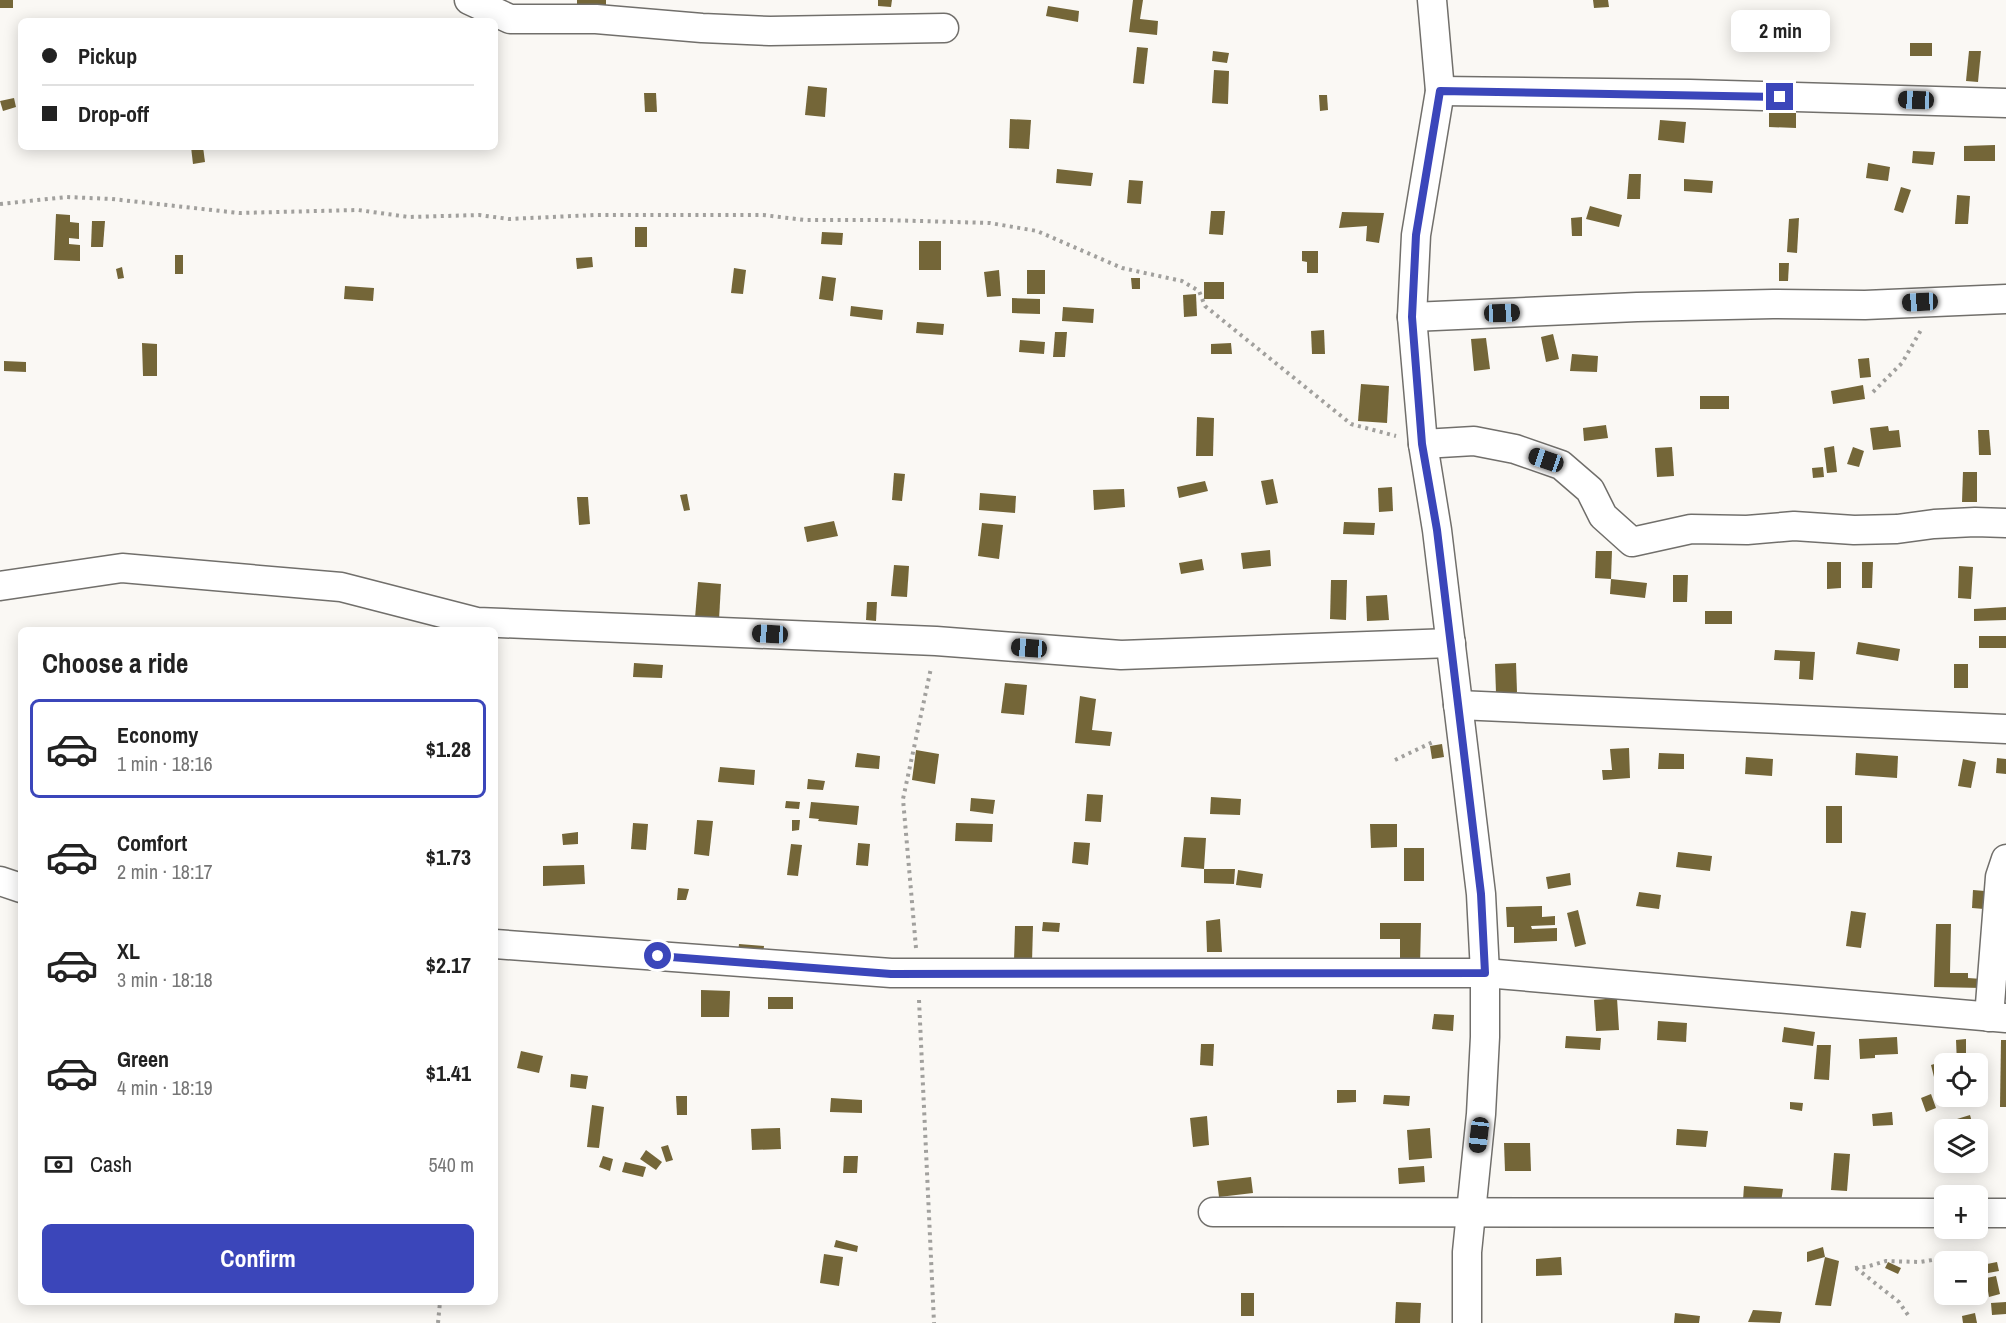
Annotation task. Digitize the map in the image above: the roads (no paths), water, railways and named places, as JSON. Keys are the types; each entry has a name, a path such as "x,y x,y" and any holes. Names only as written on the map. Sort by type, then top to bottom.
{"street":[{"path":"469,0 510,19 596,19 770,31 944,28"},
{"path":"1432,0 1440,91 1416,235 1412,317 1422,444 1437,530 1481,894 1485,1037 1481,1114 1467,1252 1467,1323"},
{"path":"1440,91 1690,94 2006,102"},
{"path":"1412,317 1637,307 1773,304 1864,305 2006,299"},
{"path":"1422,444 1474,441 1515,449 1561,465 1590,490 1603,516 1632,542 1691,529 1747,531 1794,526 1865,530 1975,522 2006,523"},
{"path":"0,586 122,568 341,587 477,622 936,641 1121,656 1450,643"},
{"path":"1460,719 2006,729"},
{"path":"498,944 891,974 1485,973 1997,1018 2000,877 2006,859"},
{"path":"0,881 18,887"},
{"path":"1213,1212 1934,1213"},
{"path":"1988,1213 2006,1214"}]}
